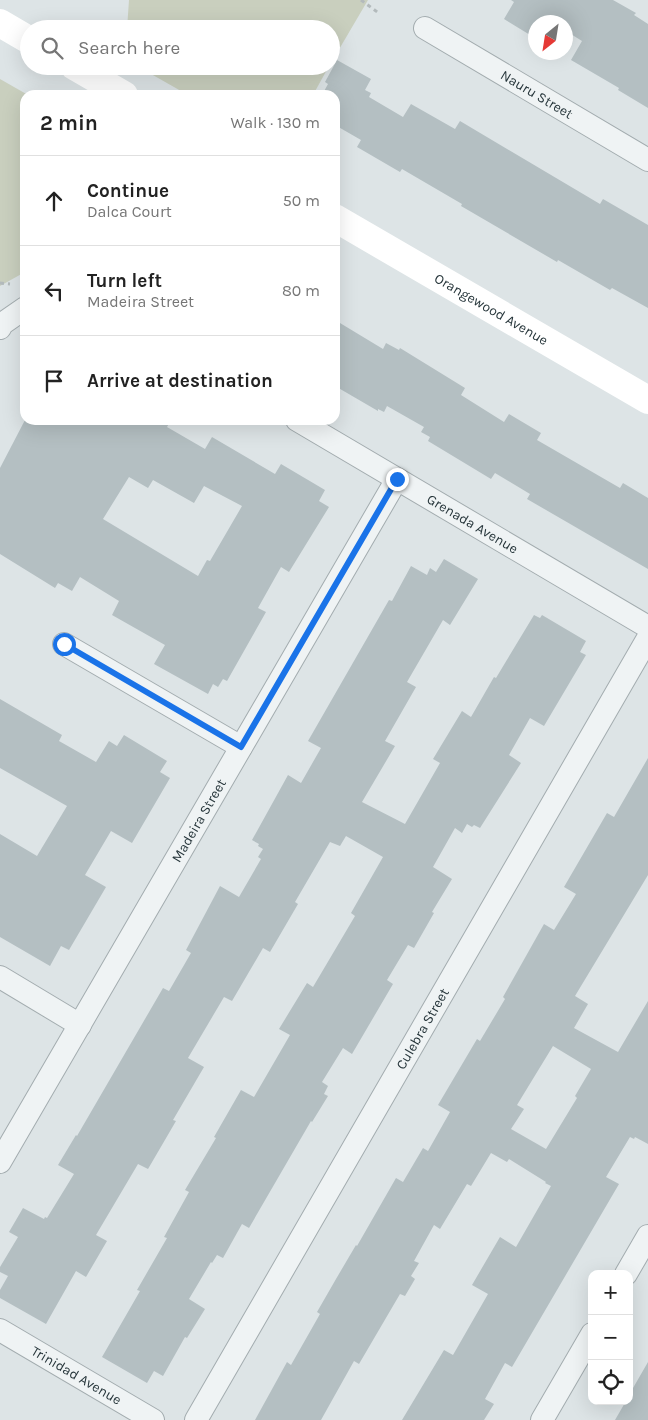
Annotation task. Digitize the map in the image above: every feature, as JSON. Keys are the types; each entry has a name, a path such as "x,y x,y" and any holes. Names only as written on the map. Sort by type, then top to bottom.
{"street":[{"path":"0,23 20,35"},
{"name":"Nauru Street","path":"425,28 648,160"},
{"path":"90,75 115,90"},
{"name":"Orangewood Avenue","path":"340,221 648,400"},
{"path":"0,328 2,324 20,311"},
{"name":"Grenada Avenue","path":"305,425 648,627"},
{"name":"Madeira Street","path":"0,1162 397,479"},
{"name":"Culebra Street","path":"196,1420 648,638"},
{"path":"64,644 241,747"},
{"path":"0,977 80,1025"},
{"path":"628,1270 648,1236"},
{"name":"Trinidad Avenue","path":"0,1330 153,1420"},
{"path":"542,1420 588,1341"}],"path":[{"path":"360,0 380,14"},
{"path":"0,283 10,284"}],"green space":[{"path":"129,0 368,0 340,48 340,20 128,20"},
{"path":"153,75 324,75 316,90 179,90"},
{"path":"0,79 20,90 20,275 0,286"}],"building":[{"path":"511,0 613,0 636,13 634,15 648,24 648,108 618,90 619,88 571,60 573,60 582,41 573,35 573,15 528,15 528,34 504,19 514,2"},
{"path":"340,62 371,79 365,90 371,93 369,97 403,117 411,104 455,129 460,121 600,204 603,199 648,225 648,308 612,288 610,290 558,260 557,262 402,169 400,172 357,147 361,140 340,128 340,90 325,90 328,84 325,82 329,75 340,75"},
{"path":"340,323 383,349 386,343 399,350 400,348 465,388 461,395 504,422 509,414 541,433 537,440 620,488 623,483 648,498 648,569 527,499 530,494 495,473 491,479 428,441 430,437 421,432 424,427 387,406 384,412 378,409 378,411 340,389"},
{"path":"22,425 168,425 167,427 205,449 212,437 275,474 281,464 325,490 319,501 329,507 289,572 281,567 258,608 266,612 227,681 223,679 218,687 213,684 208,694 154,664 165,645 112,615 119,601 80,577 72,591 58,583 55,588 0,554 0,468","holes":["129,477 148,488 153,480 194,503 204,486 242,506 210,561 207,560 198,576 103,519"]},
{"path":"444,559 478,579 450,625 443,620 407,682 416,687 385,741 395,746 362,802 405,824 440,763 433,759 462,711 471,717 534,615 540,618 542,615 586,641 580,652 586,655 544,726 530,718 509,755 521,763 480,828 467,824 462,833 455,828 433,867 452,879 432,912 434,913 414,948 408,945 387,980 393,984 352,1054 343,1048 322,1082 328,1086 324,1094 328,1096 311,1121 249,1228 242,1224 223,1258 217,1255 211,1262 189,1299 205,1309 187,1338 185,1337 163,1376 154,1371 147,1383 102,1357 140,1291 137,1290 167,1238 164,1237 189,1192 185,1190 216,1138 214,1137 241,1090 254,1097 290,1035 279,1029 307,983 313,987 355,916 351,913 383,857 346,836 340,846 330,842 295,902 298,904 270,952 263,948 232,1001 224,997 188,1058 204,1067 173,1120 176,1121 148,1169 138,1164 96,1235 107,1241 86,1277 76,1271 46,1324 0,1298 0,1290 8,1276 0,1272 0,1267 18,1237 9,1232 23,1208 44,1219 45,1217 47,1218 74,1174 58,1165 77,1136 163,988 169,991 191,953 186,950 220,886 239,897 261,859 258,857 263,849 252,840 288,775 301,783 321,748 308,741 389,600 392,601 411,566 427,575 430,568 436,572"},
{"path":"0,699 62,735 59,741 96,762 109,741 117,746 124,735 167,761 160,772 170,778 132,843 111,831 85,875 106,887 69,950 61,946 50,966 0,937 0,834 37,856 67,806 0,768"},
{"path":"648,758 648,875 575,996 588,1004 574,1028 618,1052 648,1001 648,1144 635,1137 634,1139 630,1137 606,1177 619,1184 512,1367 505,1363 485,1399 494,1404 484,1420 402,1420 444,1350 453,1355 488,1294 472,1285 500,1237 516,1247 551,1186 509,1159 507,1162 491,1153 471,1186 467,1184 440,1229 434,1225 414,1261 419,1263 411,1276 415,1279 405,1296 400,1294 359,1364 354,1361 321,1420 255,1420 287,1362 291,1365 320,1314 317,1312 396,1178 403,1182 423,1148 428,1151 450,1112 438,1105 477,1039 480,1041 505,999 503,997 544,924 554,930 576,894 564,887 607,813 614,817","holes":["553,1046 591,1069 575,1096 577,1098 546,1149 511,1129 524,1109 517,1105"]},
{"path":"648,1362 648,1420 615,1420 624,1405 633,1405 633,1388"}],"route":[{"path":"64,644 241,747 397,479"}]}
